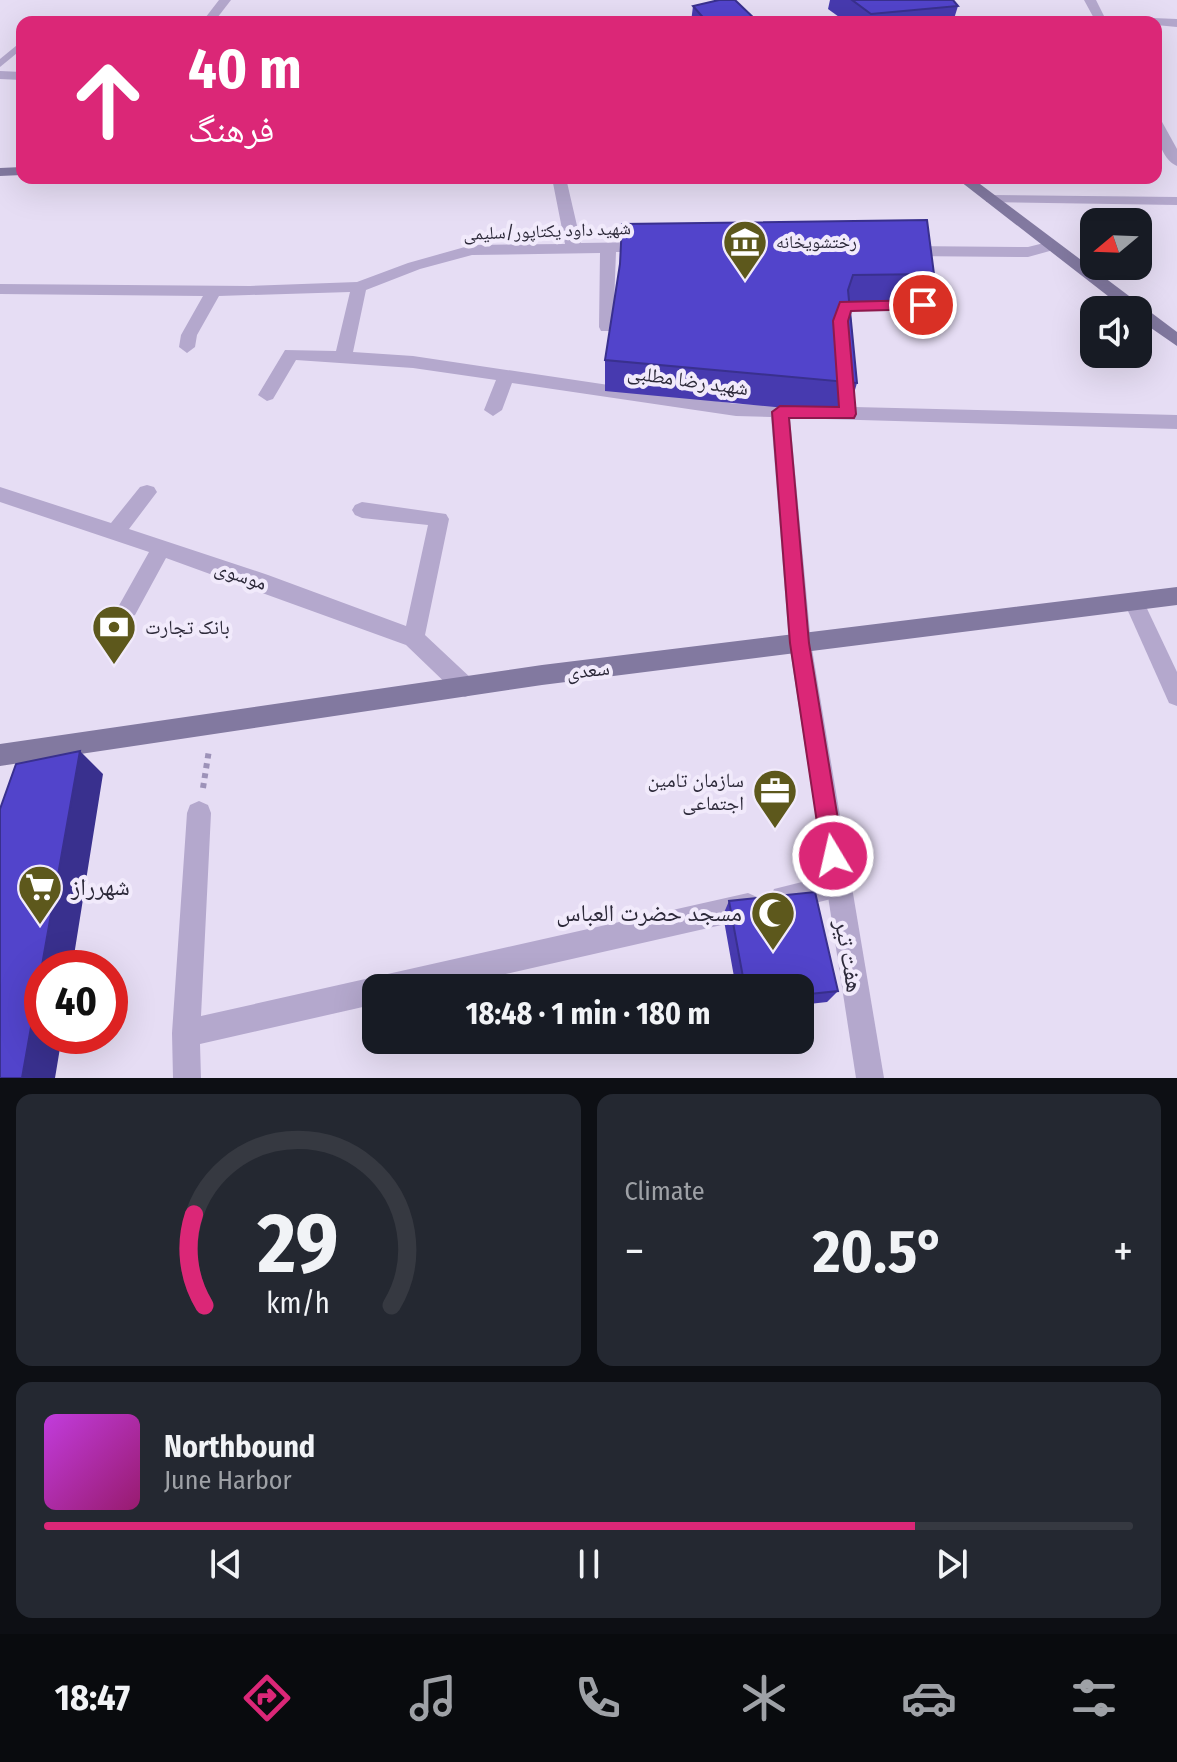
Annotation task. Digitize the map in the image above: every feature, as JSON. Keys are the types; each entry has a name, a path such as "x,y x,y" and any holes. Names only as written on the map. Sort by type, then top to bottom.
{"main road":[{"path":"971,184 1118,296"},
{"path":"1152,321 1177,340"},
{"name":"سعدی","path":"0,755 465,687 1177,596"}],"street":[{"path":"213,16 225,0"},
{"path":"1162,134 1177,162"},
{"path":"560,184 574,248"},
{"path":"991,199 1177,201"},
{"path":"884,251 1028,252 1052,246"},
{"path":"607,327 608,247"},
{"name":"شهید داود یکتاپور/سلیمی","path":"0,289 214,291 359,287 414,266 472,250 662,247"},
{"path":"841,336 840,321 845,306 923,305 917,251"},
{"path":"343,357 359,287"},
{"path":"187,347 189,335 214,291"},
{"name":"شهید رضا مطلبی","path":"267,395 291,354 413,362 736,410 780,412 847,406 1177,422"},
{"path":"493,410 506,376"},
{"name":"هفت تیر","path":"780,412 800,643 870,1078"},
{"path":"114,533 147,492"},
{"name":"موسوی","path":"0,494 261,581 414,638 465,687"},
{"path":"362,510 439,519 414,638"},
{"path":"128,609 161,548"},
{"path":"1134,602 1177,696"},
{"path":"187,1078 186,1033 199,813"},
{"path":"446,974 838,886"},
{"path":"186,1033 362,993"}],"lane":[{"path":"0,64 16,49"}],"path":[{"path":"199,813 213,723"}],"building":[{"path":"735,0 752,16 702,16 693,6"},
{"path":"852,0 953,0 958,6 871,14"},
{"name":"رختشویخانه","path":"927,220 934,274 853,275 848,290 857,383 605,360 620,264 622,224"},
{"path":"80,751 45,950 24,950 26,1054 22,1078 0,1078 0,809 16,764"},
{"name":"مسجد حضرت العباس","path":"815,892 838,991 814,994 814,974 742,974 729,901"}],"place":[{"name":"رختشویخانه","path":"745,281"},
{"name":"بانک تجارت","path":"114,666"},
{"name":"سازمان تامین اجتماعی","path":"775,830"},
{"name":"شهرراز","path":"40,926"},
{"name":"مسجد حضرت العباس","path":"773,952"}],"route":[{"path":"833,856 800,643 780,412 848,414 840,321 845,306 923,305"}]}
